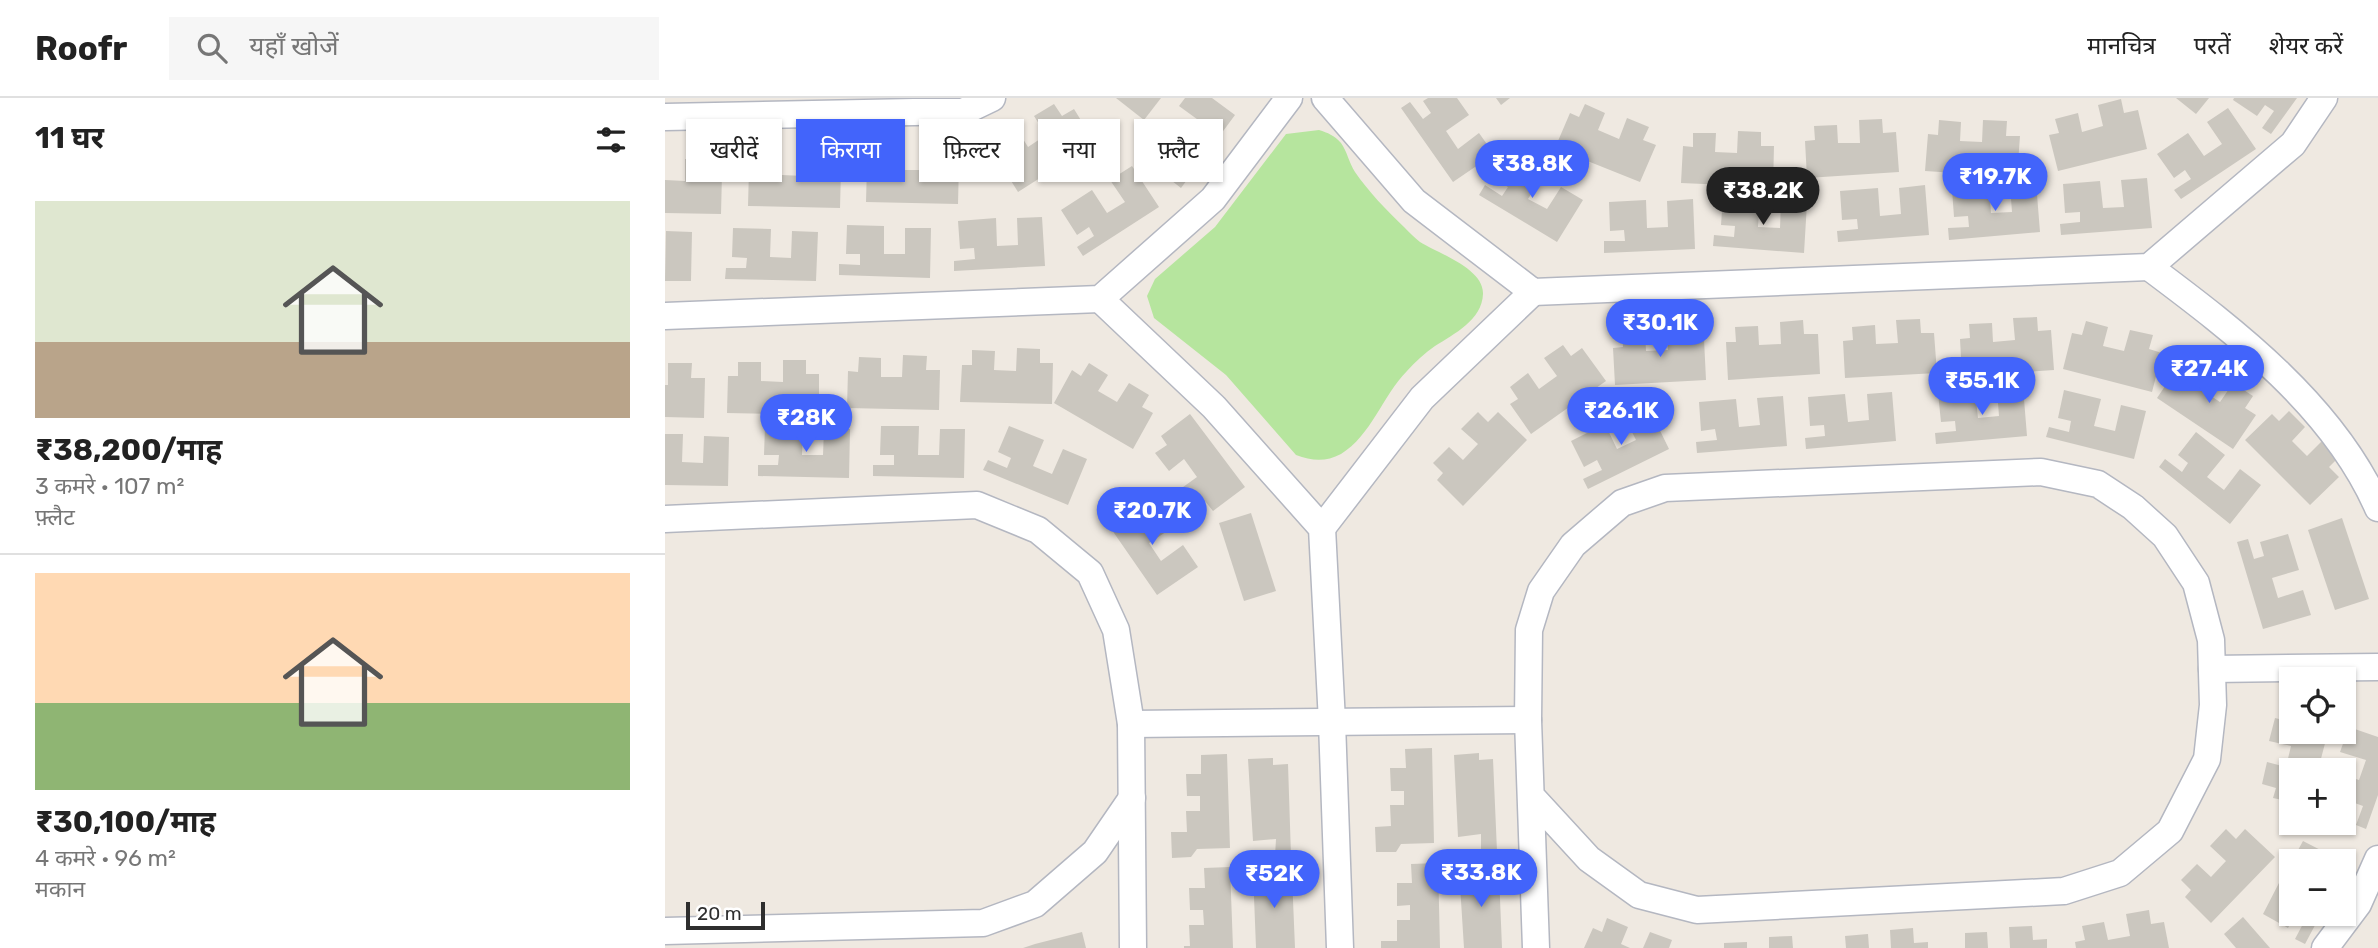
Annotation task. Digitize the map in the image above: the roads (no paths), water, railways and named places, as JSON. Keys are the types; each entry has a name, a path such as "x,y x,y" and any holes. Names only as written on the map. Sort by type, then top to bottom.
{"street":[{"path":"665,117 965,111 992,98"},
{"path":"665,316 1100,299 1213,198 1289,98"},
{"path":"1325,98 1413,201 1533,292 2149,267 2293,144 2324,98"},
{"path":"2149,267 2223,322 2276,371 2321,419 2367,482 2378,508"},
{"path":"1322,528 1422,398 1533,292"},
{"path":"1100,299 1214,407 1322,528 1340,948"},
{"path":"1531,796 1589,859 1639,895 1697,910 2064,891 2120,873 2170,831 2207,759 2213,705 2211,640 2196,583 2165,536 2133,507 2098,484 2041,472 1665,488 1622,503 1573,545 1541,591 1529,629 1528,720 1536,948"},
{"path":"665,519 977,505 1038,530 1090,573 1116,629 1131,724 1133,948"},
{"path":"2212,669 2378,667"},
{"path":"1131,724 1528,720"},
{"path":"665,931 983,923 1035,904 1095,852 1132,797"},
{"path":"2325,948 2358,904 2378,859"}]}
